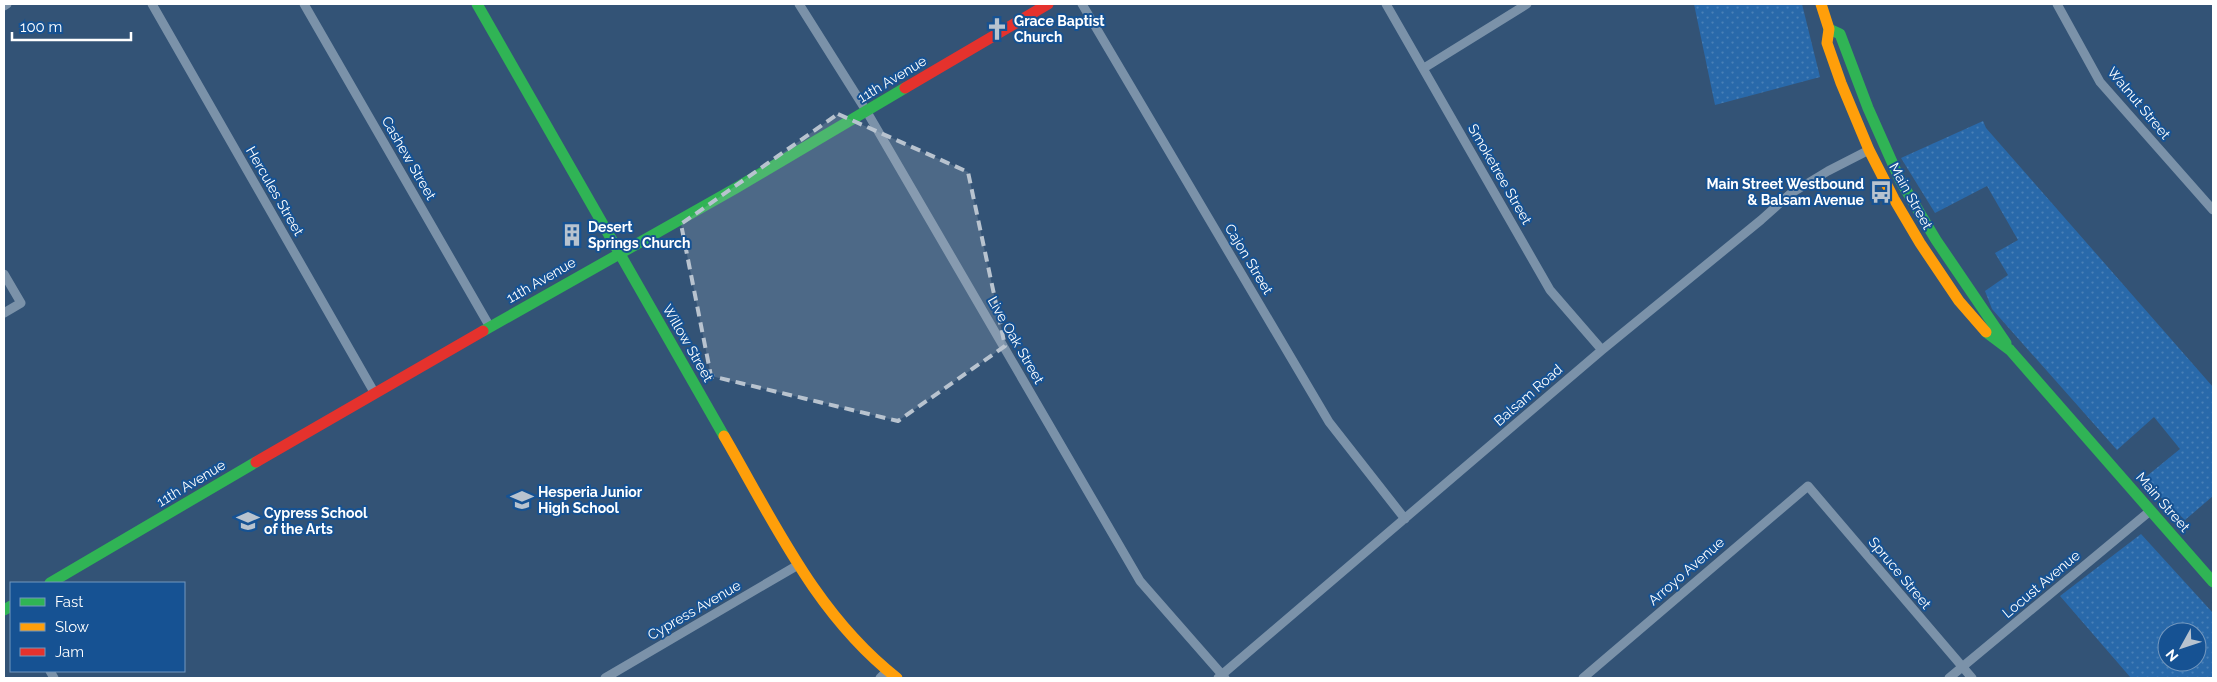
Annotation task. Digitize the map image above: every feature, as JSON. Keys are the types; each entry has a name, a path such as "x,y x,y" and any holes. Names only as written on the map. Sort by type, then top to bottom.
{"main road":[{"name":"Willow Street","path":"476,4 798,565 842,629 883,674 897,678"},
{"name":"11th Avenue","path":"52,582 374,392 867,112 1033,8 1048,4"},
{"name":"Main Street","path":"1821,4 1829,29 1827,43 1841,83 1869,150 1920,243 1959,301 1980,327 2011,352"},
{"name":"Main Street","path":"1829,29 1840,34 1875,128 1901,182 1926,225 2011,352 2213,582"},
{"path":"1869,150 1880,158 1910,206 1926,225"}],"street":[{"name":"Hercules Street","path":"152,4 374,392"},
{"name":"Cashew Street","path":"304,4 490,327"},
{"name":"Live Oak Street","path":"799,4 867,112 1140,581 1222,677"},
{"name":"Cajon Street","path":"1082,4 1330,422 1405,519"},
{"name":"Smoketree Street","path":"1386,4 1550,290 1602,350"},
{"path":"1424,68 1527,4"},
{"name":"Walnut Street","path":"2057,4 2100,82 2213,210"},
{"name":"Balsam Road","path":"1222,677 1602,350 1790,194 1828,171 1869,150"},
{"path":"4,274 21,303 4,313"},
{"name":"Spruce Street","path":"1808,486 1972,678"},
{"name":"Arroyo Avenue","path":"1583,678 1808,486"},
{"name":"Locust Avenue","path":"1948,678 2150,511"},
{"name":"Cypress Avenue","path":"605,678 798,565"}],"highlighted area":[{"path":"838,114 968,172 1005,346 898,421 711,376 681,224"}],"shaded area":[{"path":"1694,4 1802,4 1820,77 1715,105"},
{"path":"1983,121 1986,128 2213,387 2213,496 2185,520 2142,480 2180,449 2154,417 2117,450 1992,309 1985,291 2008,275 1995,253 2018,240 1987,186 1935,213 1901,158"},
{"path":"2141,534 2213,613 2213,678 2131,678 2060,596"}],"traffic: fast":[{"path":"477,4 724,436"},
{"path":"1829,29 1840,34 1868,108 1900,180 1936,240 2006,343"},
{"path":"483,331 736,188 905,88"},
{"path":"1986,332 2010,350 2213,582"},
{"path":"52,582 256,462"},
{"path":"4,610 10,607"}],"traffic: slow":[{"path":"1821,4 1829,29 1827,43 1841,83 1869,150 1894,199 1920,243 1959,301 1986,332"},
{"path":"724,436 799,566 820,597 843,626 897,678"}],"traffic: jam":[{"path":"905,88 1048,4"},
{"path":"256,462 483,331"}],"place":[{"name":"Grace Baptist Church","path":"997,29"},
{"name":"Main Street Westbound & Balsam Avenue","path":"1881,192"},
{"name":"Desert Springs Church","path":"572,235"},
{"name":"Hesperia Junior High School","path":"522,500"},
{"name":"Cypress School of the Arts","path":"248,521"}]}
